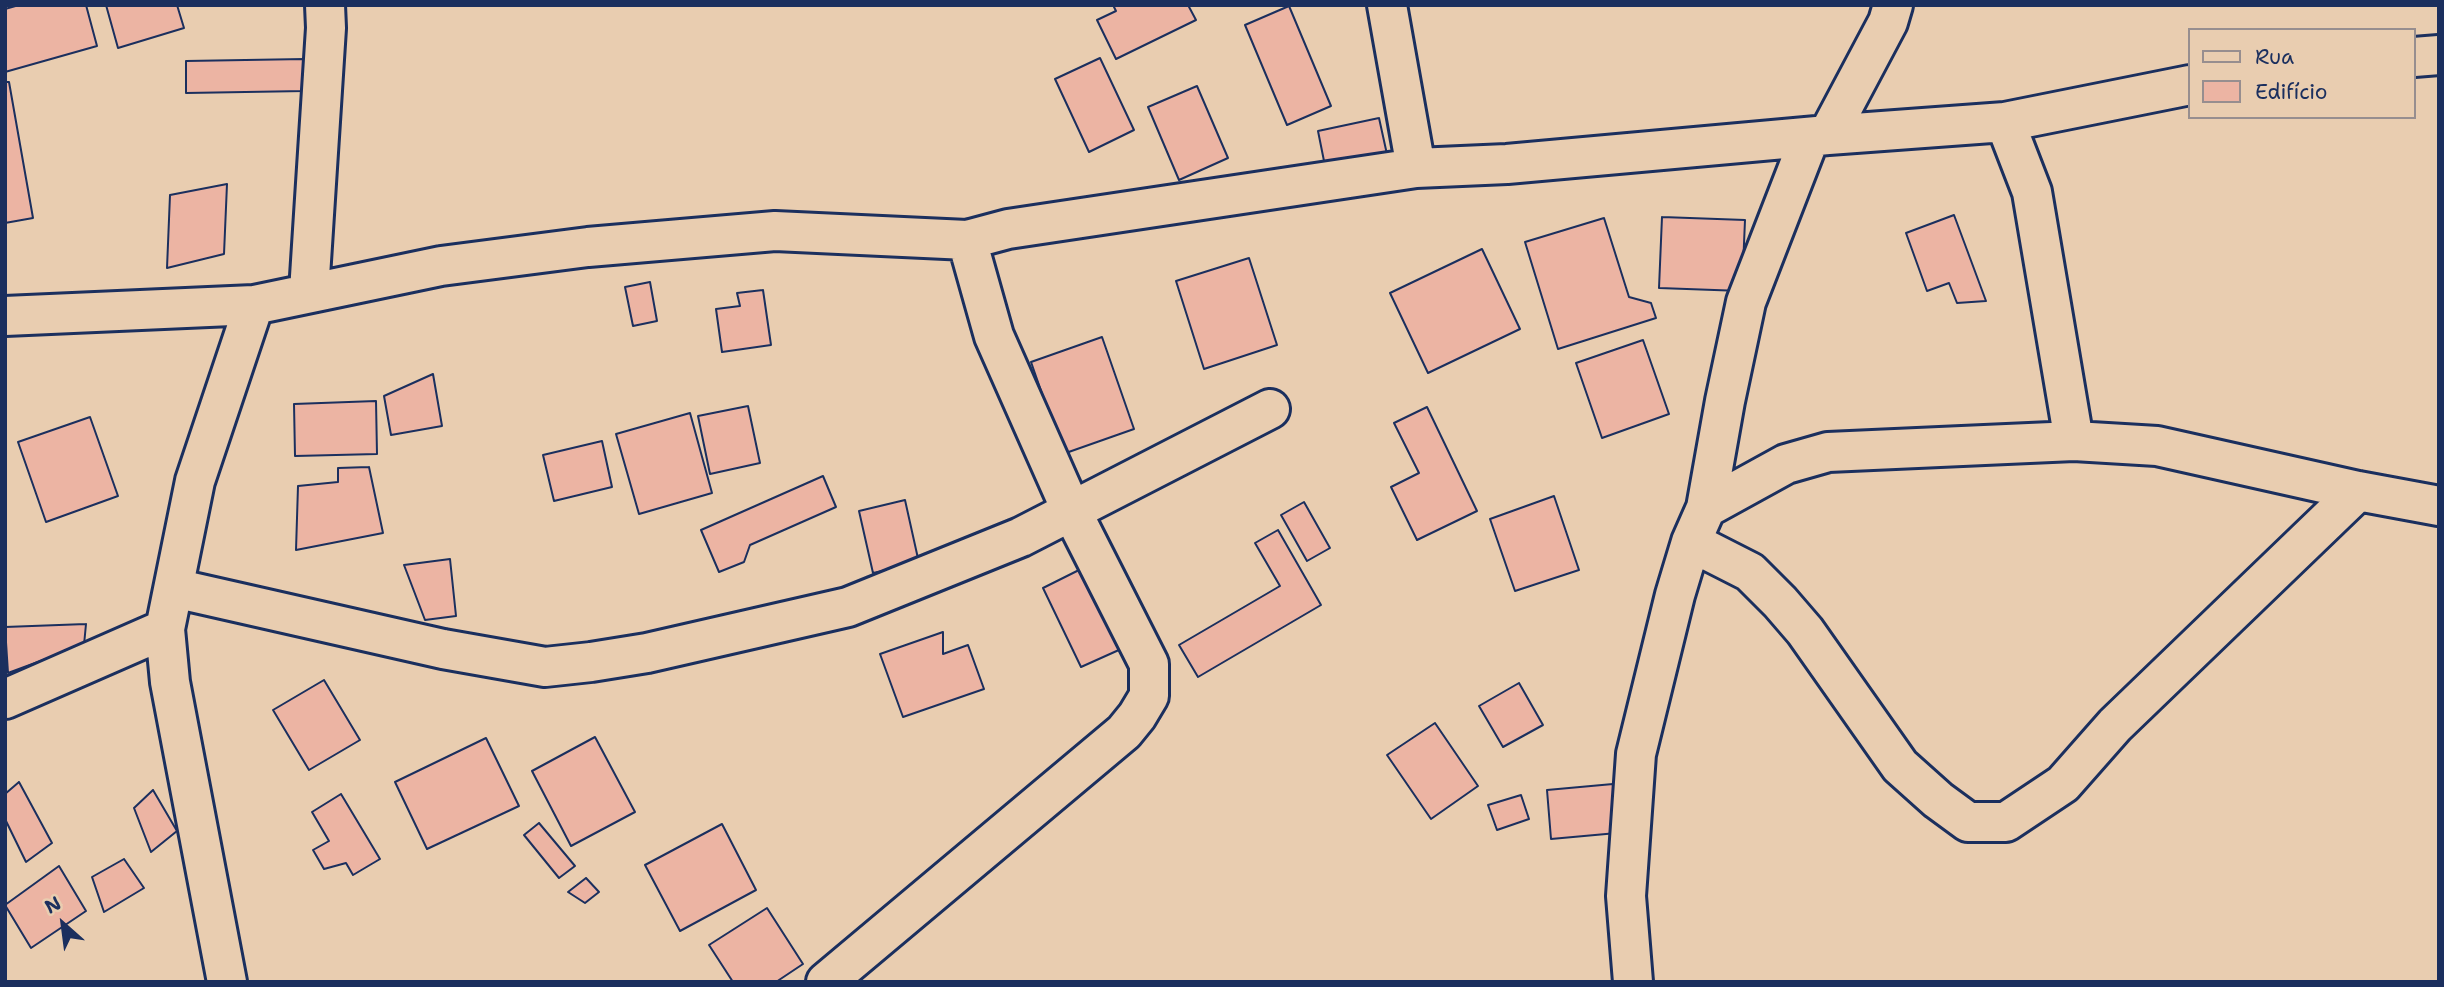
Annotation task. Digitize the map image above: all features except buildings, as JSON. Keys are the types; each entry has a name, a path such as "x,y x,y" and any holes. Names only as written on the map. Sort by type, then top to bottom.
{"street":[{"path":"309,292 326,28 325,5"},
{"path":"1387,5 1416,168"},
{"path":"1633,982 1626,896 1636,754 1698,525 1746,302 1819,136 1888,22 1893,5"},
{"path":"2416,57 2439,55"},
{"path":"5,316 254,305 441,266 588,247 762,232 967,240 1008,229 1416,168 1507,164 2005,122 2188,85"},
{"path":"2005,122 2032,192 2074,441"},
{"path":"840,977 1124,732 1149,696 1149,664 1072,512 994,336 967,240"},
{"path":"227,982 170,682 165,629 195,481 254,305"},
{"path":"174,588 443,649 545,667 646,653 848,607 1021,537 1270,409"},
{"path":"1698,525 1786,464 1828,453 2074,441 2157,446 2358,491 2439,506"},
{"path":"1698,525 1780,601 1805,631 1900,766 1968,822 2007,822 2063,784 2115,725 2358,491"},
{"path":"5,699 165,629"}]}
